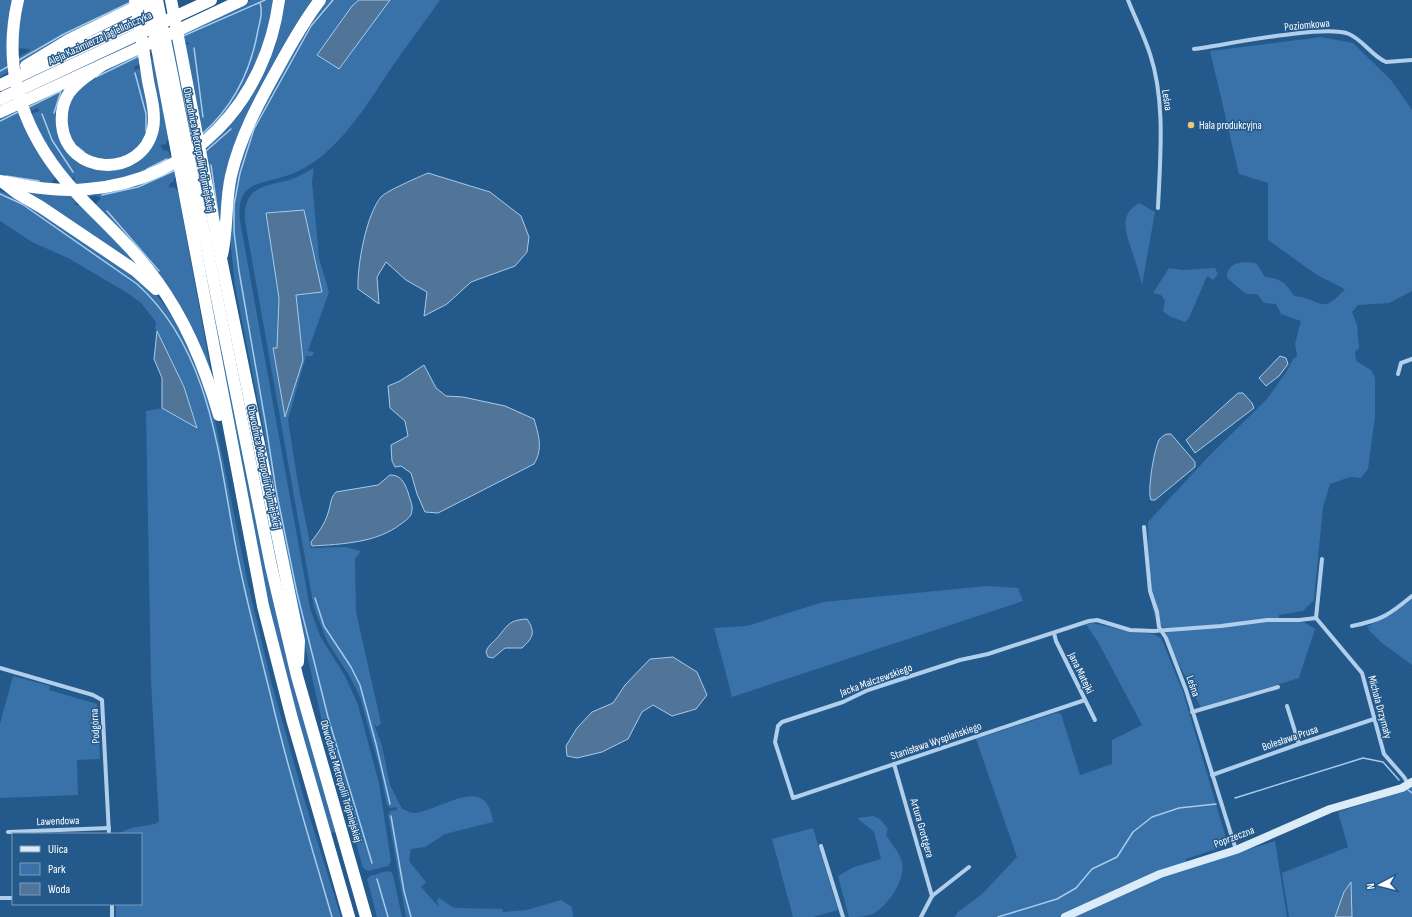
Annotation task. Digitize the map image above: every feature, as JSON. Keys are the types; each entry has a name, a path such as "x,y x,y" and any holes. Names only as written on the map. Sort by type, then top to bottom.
{"highway":[{"path":"18,0 13,33 13,60 17,91 24,114 44,153 67,183 144,264 157,281 176,312 199,358 207,378 238,482"},
{"path":"101,66 79,82 69,93 63,107 61,119 62,130 67,142 74,152 86,160 97,164 111,166 133,158 143,149 151,135 154,118 135,0"},
{"path":"0,84 57,46 149,0 156,19"},
{"path":"156,19 157,0"},
{"path":"171,0 196,135 299,641 298,676"},
{"name":"Aleja Kazimierza Jagiellończyka","path":"0,84 182,0"},
{"name":"Aleja Kazimierza Jagiellończyka","path":"0,99 211,0"},
{"path":"0,112 242,0"},
{"path":"1,182 64,190 100,188 139,178 183,157 216,131 234,111 246,94 263,62 270,42 279,0"},
{"path":"221,258 225,240 229,185 242,140 272,78 300,30 320,0"},
{"name":"Obwodnica Metropolii Trójmiejskiej","path":"156,19 185,170 271,566 298,676 366,917"},
{"name":"Obwodnica Metropolii Trójmiejskiej","path":"185,170 238,482 262,598 277,661 349,917"},
{"path":"1,182 136,271 151,284 176,312"}],"street":[{"name":"Leśna","path":"1128,0 1150,53 1159,102 1161,124 1158,208"},
{"name":"Poziomkowa","path":"1194,49 1309,32 1333,31 1350,34 1386,62 1412,60"},
{"path":"1398,374 1402,363 1412,359"},
{"name":"Leśna","path":"1144,526 1150,591 1160,630 1166,638 1192,712 1236,850"},
{"path":"1054,633 1096,620 1130,630 1160,630 1221,626 1267,620 1299,620 1316,618 1322,560"},
{"path":"1352,626 1377,620 1391,613 1412,596"},
{"name":"Michała Drzymały","path":"1316,618 1362,673 1384,754 1410,783"},
{"name":"Jana Matejki","path":"1054,633 1056,641 1095,720"},
{"name":"Jacka Malczewskiego","path":"793,798 775,742 778,726 782,722 843,702 889,683 960,660 988,654 1054,633"},
{"name":"Podgórna","path":"0,668 93,694 102,700 109,833"},
{"path":"1192,712 1278,687"},
{"name":"Stanisława Wyspiańskiego","path":"793,798 1085,700"},
{"path":"1287,706 1298,744"},
{"name":"Bolesława Prusa","path":"1212,775 1298,744 1374,719"},
{"name":"Artura Grottgera","path":"894,764 932,896"},
{"name":"Poprzeczna","path":"1065,917 1160,874 1236,850 1330,809 1402,788 1410,783"},
{"name":"Lawendowa","path":"8,832 109,828"},
{"path":"821,846 843,917"},
{"path":"921,917 932,896 969,867"},
{"path":"0,898 12,898"},
{"path":"112,905 112,917"}],"green space":[{"path":"0,0 13,0 8,62 29,51 30,49 16,48 22,0 143,0 45,50 0,77"},
{"path":"251,0 276,0 269,35 257,67 240,97 218,124 193,146 164,164 131,178 96,185 48,185 0,178 0,116 71,83 60,103 58,123 63,141 73,155 88,165 105,169 123,166 141,155 146,150 151,144 157,121 155,94 147,60 134,67 135,70 143,68 151,106 149,133 140,149 129,157 110,163 93,161 79,153 68,140 64,123 67,105 78,87 100,71","holes":["189,42 189,44 182,45 197,124 199,124 201,135 170,156 168,151 163,150 160,145 166,144 168,138 155,58 151,59 150,53 173,49 174,55 171,56 189,140 195,136 176,47","38,108 39,111 28,115 32,124 41,141 67,179 75,177 74,183 56,184 52,182 55,178 54,174 35,148 21,118 19,117 10,121"]},
{"path":"284,0 315,0 287,44 260,93 240,134 225,187 221,241 206,171 209,162 205,156 199,160 295,642 273,552 194,164 186,169 275,598 292,669 338,831 328,834 283,671 258,565 183,172 174,178 174,181 170,183 169,188 174,187 178,191 212,377 191,329 164,285 131,246 96,210 96,204 101,198 94,195 87,198 72,198 76,202 75,205 81,205 130,256 145,275 42,205 15,190 78,195 129,187 164,174 195,156 222,132 245,104 263,72 276,37"},
{"path":"326,0 440,0 362,112 334,145 315,161 299,171 252,186 246,191 242,198 240,208 240,221 310,608 320,636 345,676 358,705 379,783 391,861 388,866 368,871 363,868 323,726 293,592 272,491 265,437 235,286 230,238 232,197 244,148 276,81"},
{"path":"1321,37 1353,43 1391,80 1412,110 1412,291 1389,303 1358,305 1352,312 1357,325 1359,348 1355,352 1356,361 1371,370 1375,378 1375,416 1368,469 1361,478 1350,477 1330,484 1323,507 1314,600 1303,611 1279,615 1279,621 1304,622 1315,629 1299,678 1201,708 1169,644 1165,627 1159,628 1155,616 1149,576 1148,522 1208,457 1267,399 1287,371 1293,359 1297,356 1295,344 1301,321 1281,314 1276,304 1264,303 1257,294 1246,294 1227,278 1228,273 1232,266 1236,264 1246,262 1256,263 1265,277 1279,280 1294,296 1303,297 1320,304 1330,302 1345,289 1317,275 1268,240 1268,183 1239,174 1210,51"},
{"path":"314,168 312,181 319,258 329,292 308,351 314,352 312,356 306,356 288,420 298,484 311,548 345,547 361,551 355,559 356,612 381,723 377,727 374,724 382,746 390,785 402,809 414,813 450,801 473,796 482,799 489,807 493,822 445,834 425,847 411,849 409,861 426,882 421,887 439,907 437,901 439,898 454,908 502,909 503,912 527,910 561,900 572,907 573,917 406,917 388,815 390,811 397,810 397,807 390,808 387,805 380,770 360,697 349,675 327,641 314,608 245,221 247,201 256,190 292,179"},
{"path":"0,191 16,196 86,241 153,290 175,319 186,338 213,410 248,584 271,681 305,802 341,917 116,917 116,905 142,905 142,833 119,833 131,828 155,824 159,821 151,682 146,411 162,408 196,427 184,387 155,328 156,322 141,303 129,294 68,258 32,242 0,221"},
{"path":"1139,203 1155,212 1142,285 1125,225 1128,213"},
{"path":"1169,268 1183,270 1215,268 1218,274 1213,280 1207,276 1189,318 1185,322 1169,316 1163,311 1165,301 1161,295 1153,293"},
{"path":"987,586 1018,588 1023,601 732,697 714,628 747,626 823,602"},
{"path":"1412,599 1412,665 1382,643 1367,628 1375,629 1366,627 1387,617"},
{"path":"1093,623 1122,630 1153,634 1161,638 1183,692 1228,845 1186,859 1186,868 1275,841 1287,917 955,917 958,912 982,894 1017,857 976,739 1056,713 1061,714 1080,775 1112,764 1112,740 1142,725 1098,642 1086,624"},
{"path":"13,676 50,686 49,690 97,704 100,759 77,760 78,795 0,798 0,724"},
{"path":"1412,787 1412,917 1289,917 1282,873 1348,847 1338,812 1404,791"},
{"path":"873,816 880,819 888,829 886,835 901,859 903,866 902,873 900,881 892,896 881,908 870,915 849,917 838,876 854,867 881,859 874,832 857,818"},
{"path":"813,828 838,910 813,917 793,917 772,839"},
{"path":"387,871 391,872 393,875 402,917 377,917 367,879 370,876"}],"water":[{"path":"359,0 390,0 339,69 317,55 352,6"},
{"path":"428,173 490,192 521,216 529,237 527,252 515,266 471,282 447,304 424,316 427,292 406,280 386,262 377,277 379,304 358,289 358,279 361,255 367,228 371,216 381,197 384,194"},
{"path":"304,210 322,292 296,295 303,360 285,417 273,348 277,348 279,298 266,213"},
{"path":"157,331 184,387 197,428 162,408 162,378 154,359"},
{"path":"1280,356 1286,358 1288,364 1279,376 1266,386 1259,378"},
{"path":"424,365 436,388 446,396 463,397 505,406 534,419 539,442 537,458 534,464 438,513 425,512 417,494 411,473 401,466 395,467 392,461 391,445 408,436 405,421 390,408 388,386 400,381"},
{"path":"1238,393 1243,393 1252,403 1254,408 1195,453 1186,440"},
{"path":"1167,434 1171,434 1195,462 1195,467 1155,500 1151,500 1150,480 1155,452 1159,440"},
{"path":"390,475 397,476 407,488 412,508 411,515 408,518 391,530 370,539 347,543 312,546 311,542 325,521 332,499 336,492 378,485"},
{"path":"527,619 532,628 532,635 522,648 505,648 493,658 488,657 486,652 488,648 507,626 513,622"},
{"path":"673,657 697,672 707,695 696,709 672,716 653,705 642,712 628,739 602,752 577,758 567,756 566,746 577,728 592,712 613,703 625,685 650,659"},
{"path":"1351,882 1352,917 1335,917 1344,892"}],"waterway":[{"path":"183,36 265,0"},
{"path":"333,0 311,26 254,129 240,173 234,205 234,232 239,271 276,490 297,593 328,717 372,863"},
{"path":"19,60 64,34 131,2"},
{"path":"202,134 223,112 239,87 251,59 255,45 260,20 260,3"},
{"path":"194,48 203,117"},
{"path":"96,77 139,56"},
{"path":"0,71 9,66"},
{"path":"135,73 146,114 146,131"},
{"path":"29,107 61,91 54,113"},
{"path":"0,121 20,111"},
{"path":"42,114 52,140 73,172"},
{"path":"206,151 231,129"},
{"path":"78,147 84,152"},
{"path":"147,169 167,159"},
{"path":"211,165 218,214"},
{"path":"102,195 138,187 176,170"},
{"path":"6,176 39,181"},
{"path":"0,194 22,204 137,284 163,312 183,344 198,378 210,414 219,451 239,563 254,630 285,752 332,917"},
{"path":"107,211 159,271"},
{"path":"315,598 324,626 351,667 360,685 390,804"},
{"path":"1235,798 1363,758 1383,762 1399,780"},
{"path":"1408,790 1412,793"},
{"path":"998,917 1057,899 1076,888 1092,869 1117,857 1133,832 1152,817 1179,808 1216,804"},
{"path":"391,816 404,891 411,917"},
{"path":"377,879 388,917"}],"place":[{"name":"Hala produkcyjna","path":"1191,125"}]}
